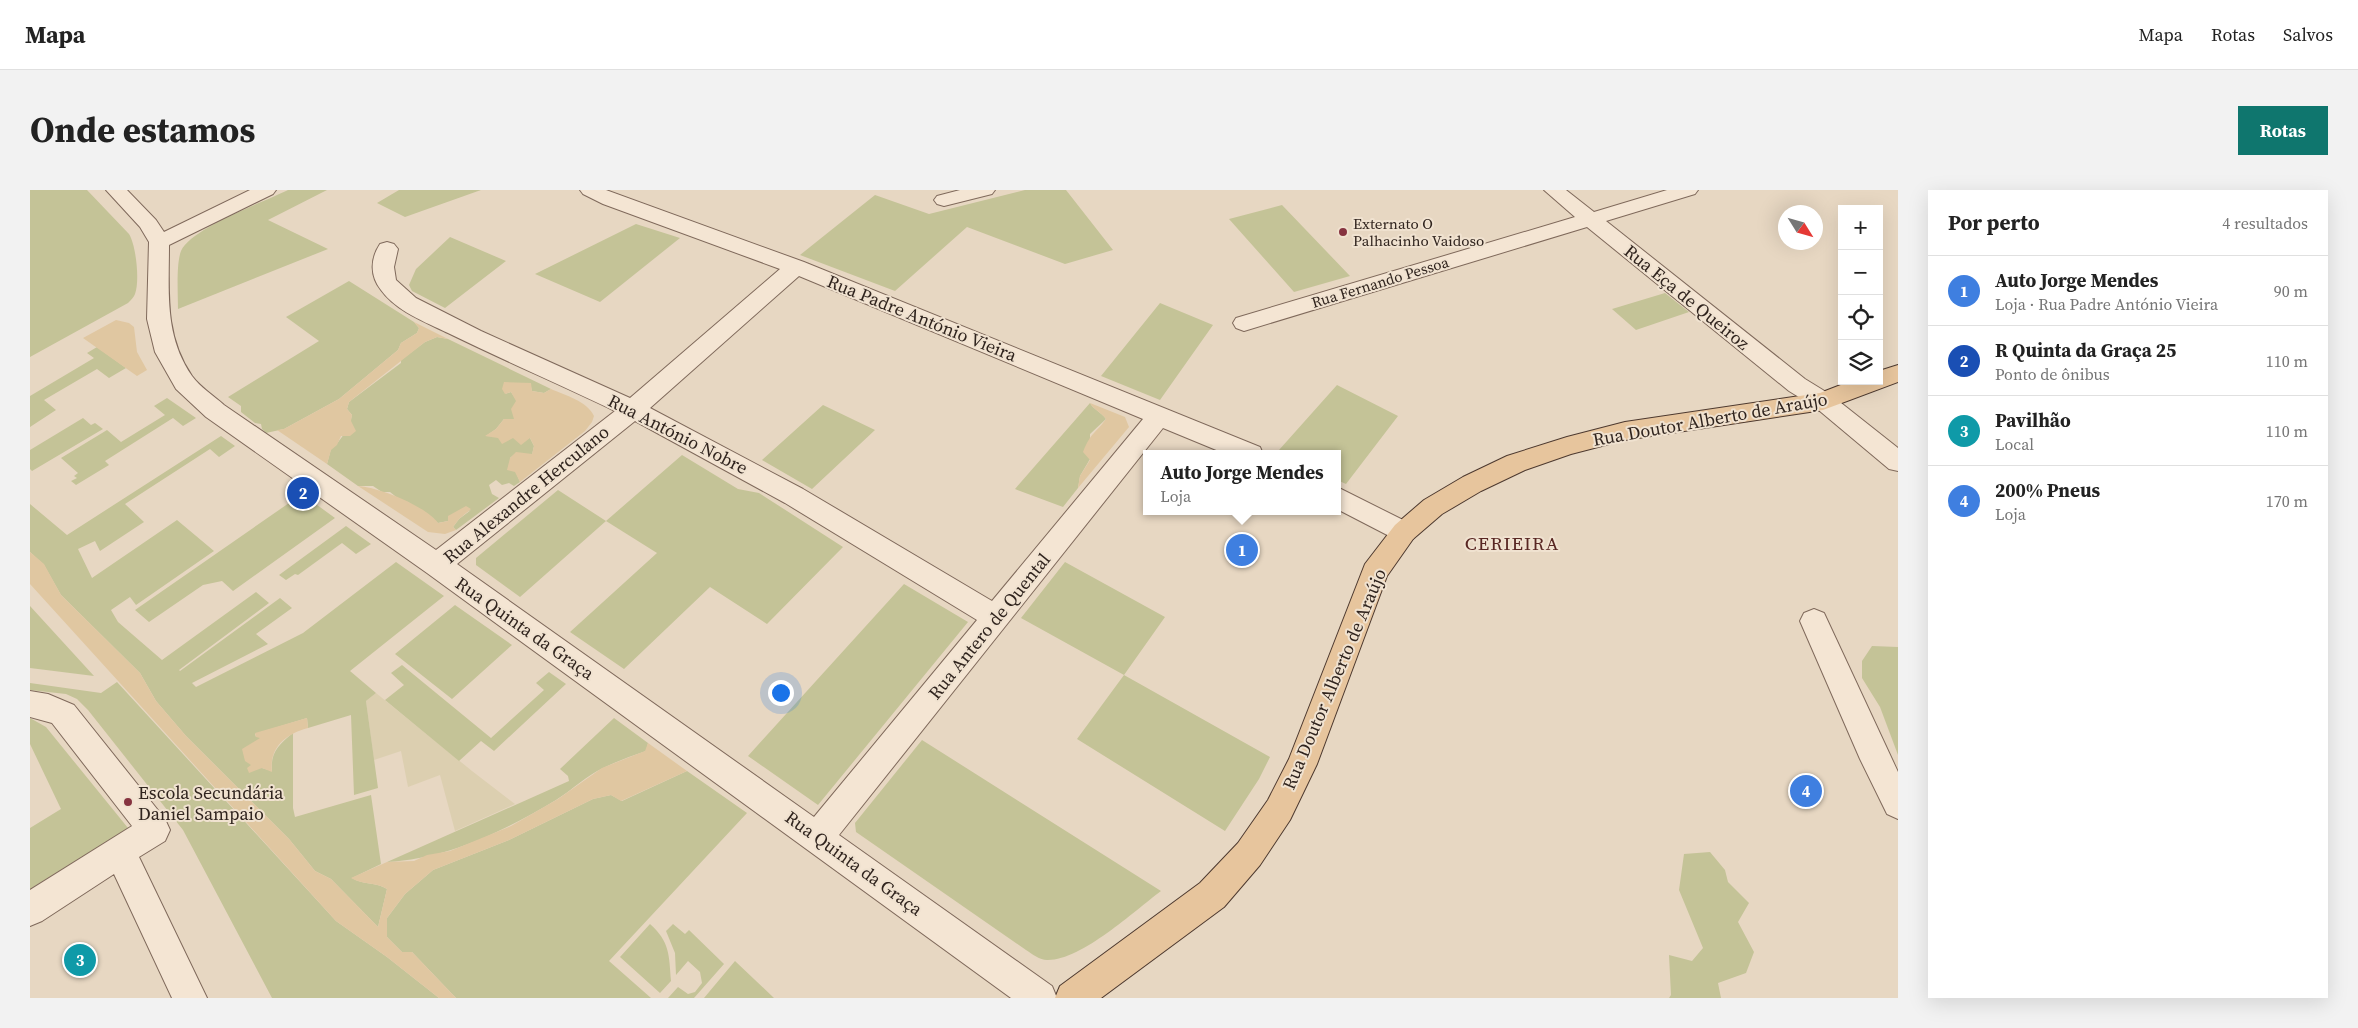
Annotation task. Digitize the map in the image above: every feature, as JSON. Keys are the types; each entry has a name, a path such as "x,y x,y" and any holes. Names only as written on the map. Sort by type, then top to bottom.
{"main road":[{"path":"1883,379 1898,373"},
{"name":"Rua Doutor Alberto de Araújo","path":"1072,998 1212,895 1249,854 1279,810 1302,764 1375,572 1404,532 1433,507 1472,484 1516,463 1567,446 1625,431 1823,400 1864,385"}],"street":[{"path":"116,190 149,224 159,242 266,190"},
{"name":"Rua Padre António Vieira","path":"590,190 610,200 796,266 1242,450"},
{"path":"944,200 985,190"},
{"name":"Rua Eça de Queiroz","path":"1554,190 1797,385 1823,400 1898,462"},
{"name":"Rua Fernando Pessoa","path":"1244,322 1688,190"},
{"name":"Rua Quinta da Graça","path":"159,242 158,319 167,352 184,383 215,411 437,565 818,836 1040,998"},
{"name":"Rua António Nobre","path":"387,249 381,266 384,279 392,291 408,303 668,427 787,492 996,617"},
{"name":"Rua Alexandre Herculano","path":"437,565 632,410 796,266"},
{"name":"Rua Antero de Quental","path":"818,836 1160,415"},
{"path":"1341,499 1404,532"},
{"path":"1814,621 1875,759 1898,804"},
{"path":"30,704 48,707 63,714 154,830 30,908"},
{"path":"120,852 190,998"}],"shaded area":[{"path":"376,693 515,804 455,831 440,775 408,787 401,751 374,760 366,701"}],"green space":[{"path":"30,190 87,190 129,234 135,254 137,281 135,294 128,303 30,357"},
{"path":"288,190 327,190 268,220 328,249 178,309 178,263 181,251 187,242 229,216"},
{"path":"399,190 481,190 405,217 377,203"},
{"path":"1025,190 1066,190 1113,250 1065,264 967,227 895,291 800,255 875,195 929,214"},
{"path":"1282,205 1350,276 1294,292 1229,219"},
{"path":"636,224 680,238 600,302 535,274"},
{"path":"450,237 506,261 445,308 412,291 409,285 416,269"},
{"path":"349,281 414,322 419,328 417,333 401,343 398,350 339,399 284,429 266,433 262,429 261,424 255,423 241,412 241,406 228,397 319,341 286,317"},
{"path":"1665,293 1689,312 1636,330 1612,309"},
{"path":"1160,303 1213,325 1160,400 1101,376"},
{"path":"437,337 448,339 551,389 544,393 532,391 530,383 520,383 505,394 511,392 517,401 514,419 504,419 496,429 486,436 530,438 534,446 532,455 516,453 510,458 520,482 514,486 509,483 502,485 496,480 489,485 492,494 499,498 456,530 453,527 459,519 471,510 448,521 438,523 390,492 382,492 373,486 358,486 327,464 331,449 344,434 351,420 352,415 347,409 349,402 401,363 401,360 425,342"},
{"path":"97,347 126,368 109,378 97,369 44,400 56,410 30,427 30,396 94,358 87,353"},
{"path":"1337,385 1398,416 1346,484 1341,482 1341,450 1279,450"},
{"path":"167,398 196,418 183,426 173,418 105,461 109,465 76,485 71,481 77,478 74,476 78,473 61,458 107,430 121,442 165,415 154,406"},
{"path":"1090,403 1106,419 1090,434 1090,459 1080,476 1078,488 1063,507 1015,489"},
{"path":"823,405 875,430 812,489 762,460"},
{"path":"83,418 91,425 95,423 103,429 32,471 30,469 30,450"},
{"path":"221,436 235,446 219,457 210,449 125,504 144,522 100,551 95,541 78,549 92,578 177,520 214,551 136,605 130,597 111,610 118,622 162,660 256,592 269,603 180,671 280,598 292,608 256,634 268,644 192,683 196,687 303,633 396,562 444,596 350,671 376,693 366,701 378,788 354,795 351,715 308,728 307,718 255,734 256,737 261,737 262,768 272,771 272,759 276,749 293,733 293,808 295,817 371,795 381,864 352,878 387,889 378,927 331,879 315,871 289,839 186,736 156,701 140,673 61,595 44,565 30,552 30,504 67,535"},
{"path":"682,455 738,489 759,493 843,547 767,624 710,587 624,669 570,632 657,553 606,521"},
{"path":"558,490 606,521 520,597 476,565 476,558"},
{"path":"302,494 335,518 233,591 222,581 203,585 149,622 135,610"},
{"path":"346,526 371,544 356,554 342,543 298,575 295,574 286,580 279,575"},
{"path":"1065,562 1165,617 1124,675 1021,618"},
{"path":"904,584 968,622 818,805 748,756"},
{"path":"455,605 512,645 452,699 395,654"},
{"path":"30,606 94,676 30,668"},
{"path":"1872,646 1898,647 1898,755 1880,707 1862,678 1862,661"},
{"path":"402,665 491,738 544,690 536,683 549,672 566,684 494,751 481,741 459,761 385,700 404,685 391,673"},
{"path":"1124,675 1270,757 1259,779 1225,831 1077,739"},
{"path":"117,682 336,921 387,957 439,998 272,998 183,830 88,710 77,699 66,694 30,690 30,683 101,693"},
{"path":"30,718 46,727 128,828 30,889 30,828 61,809 30,744"},
{"path":"614,718 648,743 646,751 608,765 562,796 475,842 410,860 387,862 569,781 568,776 560,769"},
{"path":"922,740 1161,891 1107,933 1075,952 1061,958 1047,960 1033,955 856,832 855,823"},
{"path":"687,771 747,813 609,961 651,998 456,998 412,952 402,952 387,937 387,918 405,894 433,870 509,840 593,799 611,795 622,801"},
{"path":"1710,852 1725,870 1728,882 1749,903 1738,922 1754,952 1746,973 1718,983 1721,998 1669,998 1671,995 1669,955 1692,961 1703,948 1679,890 1684,854"},
{"path":"650,924 665,943 669,956 671,981 660,993 620,957"},
{"path":"673,924 685,934 689,930 724,964 694,998 668,998 678,987 688,994 695,992 702,983 700,972 688,961 676,975 675,953 666,931"},
{"path":"735,961 774,998 704,998"}],"sand":[{"path":"116,320 129,323 134,327 137,352 147,370 137,376 83,338"},
{"path":"414,322 448,339 437,337 425,342 349,402 347,409 352,415 351,421 356,431 350,436 341,436 337,445 331,450 327,464 277,430 284,429 339,399 398,350 401,343 417,333 419,328"},
{"path":"504,382 531,383 532,391 544,393 551,389 581,402 594,416 585,431 520,482 515,472 507,470 510,458 516,452 532,454 534,446 530,438 521,445 513,438 502,444 498,438 485,436 496,429 504,419 514,419 511,409 516,401 511,392 505,394 502,389"},
{"path":"1090,403 1125,417 1129,427 1078,488 1080,476 1090,460 1083,452 1091,437 1106,419"},
{"path":"358,486 401,498 423,510 438,523 448,521 448,516 466,506 471,509 453,527 456,530 445,534 428,532"},
{"path":"30,552 44,564 61,595 140,673 156,701 186,736 289,839 315,871 331,879 378,927 387,889 351,878 387,862 414,861 427,855 450,851 511,826 558,799 602,768 645,751 648,743 687,771 621,801 611,795 593,799 509,840 433,870 405,894 387,918 387,937 402,952 412,952 456,998 439,998 387,957 336,921 30,584"},
{"path":"307,718 308,728 286,738 276,749 273,755 272,772 262,768 249,773 247,768 251,765 245,761 242,749 260,738 256,737 255,733"}],"place":[{"name":"Externato O Palhacinho Vaidoso","path":"1343,232"},
{"name":"R Quinta da Graça 25","path":"303,493"},
{"name":"Auto Jorge Mendes","path":"1242,550"},
{"name":"200% Pneus","path":"1806,791"},
{"name":"Escola Secundária Daniel Sampaio","path":"128,802"},
{"name":"Pavilhão","path":"80,960"}],"district":[{"name":"CERIEIRA","path":"1512,543"}]}
